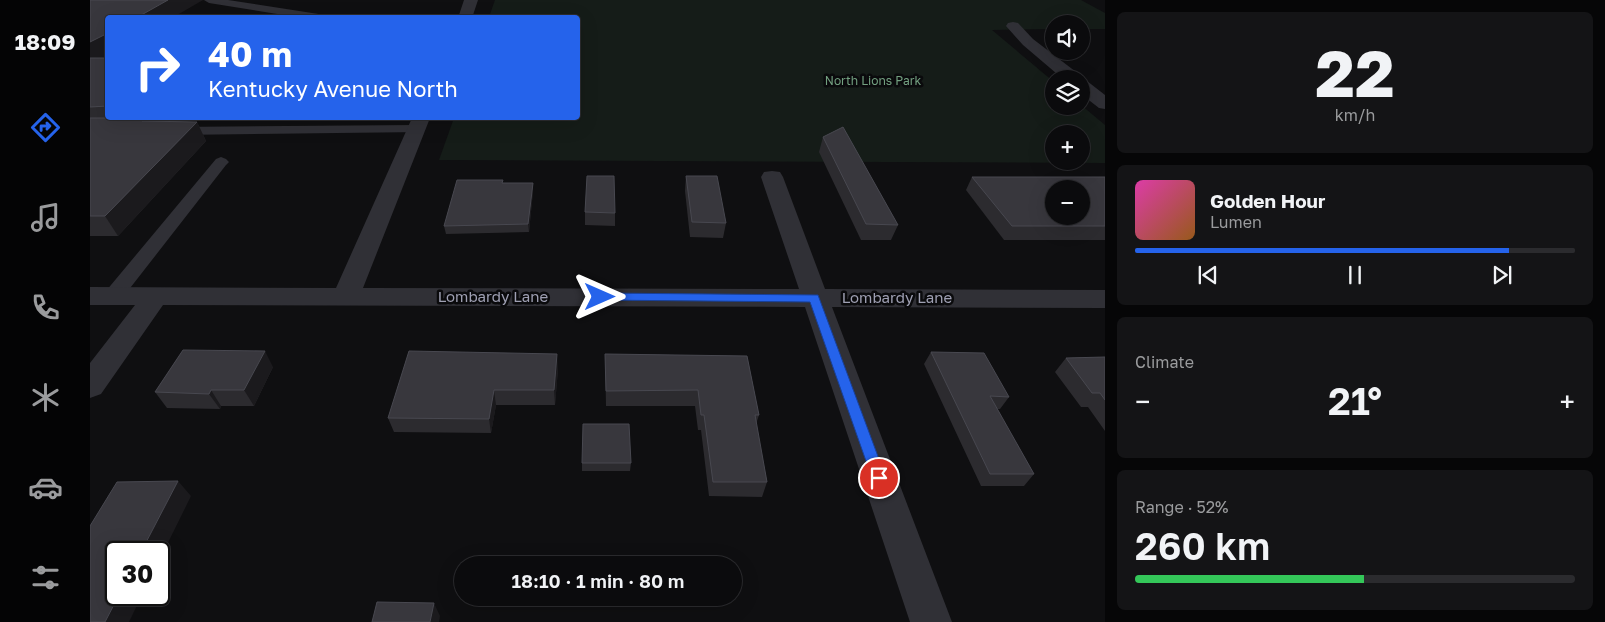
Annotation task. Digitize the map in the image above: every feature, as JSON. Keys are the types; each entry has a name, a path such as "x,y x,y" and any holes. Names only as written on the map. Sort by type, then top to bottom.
{"street":[{"path":"465,15 471,0"},
{"path":"1013,26 1022,36 1063,70"},
{"path":"1090,86 1105,88"},
{"path":"1090,92 1105,104"},
{"path":"346,296 418,123"},
{"path":"772,177 931,622"},
{"name":"Lombardy Lane","path":"102,296 1105,299"},
{"path":"90,386 156,296"}],"lane":[{"path":"209,0 228,1 308,15"},
{"path":"268,8 282,0"},
{"path":"156,131 314,124 418,123"},
{"path":"102,296 222,162"}],"green space":[{"name":"North Lions Park","path":"495,0 1081,0 1105,13 1105,29 1090,29 1090,15 1045,15 1045,29 992,30 1045,74 1045,115 1090,115 1090,112 1105,125 1105,163 1090,163 1090,125 1045,125 1045,163 439,160 453,120 580,120 580,15 490,15"}],"building":[{"path":"90,0 168,0 141,15 105,15 105,34 90,42"},
{"path":"90,58 105,58 105,106 90,107"},
{"path":"90,118 197,122 105,216 90,216"},
{"path":"843,127 898,225 866,224 823,137"},
{"path":"587,176 614,176 615,213 585,212"},
{"path":"686,176 717,176 726,223 692,222"},
{"path":"972,177 1105,177 1105,226 1012,226"},
{"path":"457,180 503,180 502,183 533,183 528,224 444,226"},
{"path":"183,350 265,351 244,390 211,390 209,394 155,392"},
{"path":"409,351 557,354 554,390 494,390 489,419 388,418"},
{"path":"931,352 984,353 1009,397 990,396 1034,474 990,474"},
{"path":"605,354 747,356 759,415 755,415 767,482 713,482 704,415 701,415 698,390 606,391"},
{"path":"1105,357 1105,400 1100,393 1092,393 1066,358"},
{"path":"583,424 629,424 631,463 582,463"},
{"path":"178,481 147,541 105,541 105,606 113,606 105,622 90,622 90,526 117,482"},
{"path":"377,602 434,603 430,622 372,622"}],"route":[{"path":"600,297 814,298 879,478"}]}
